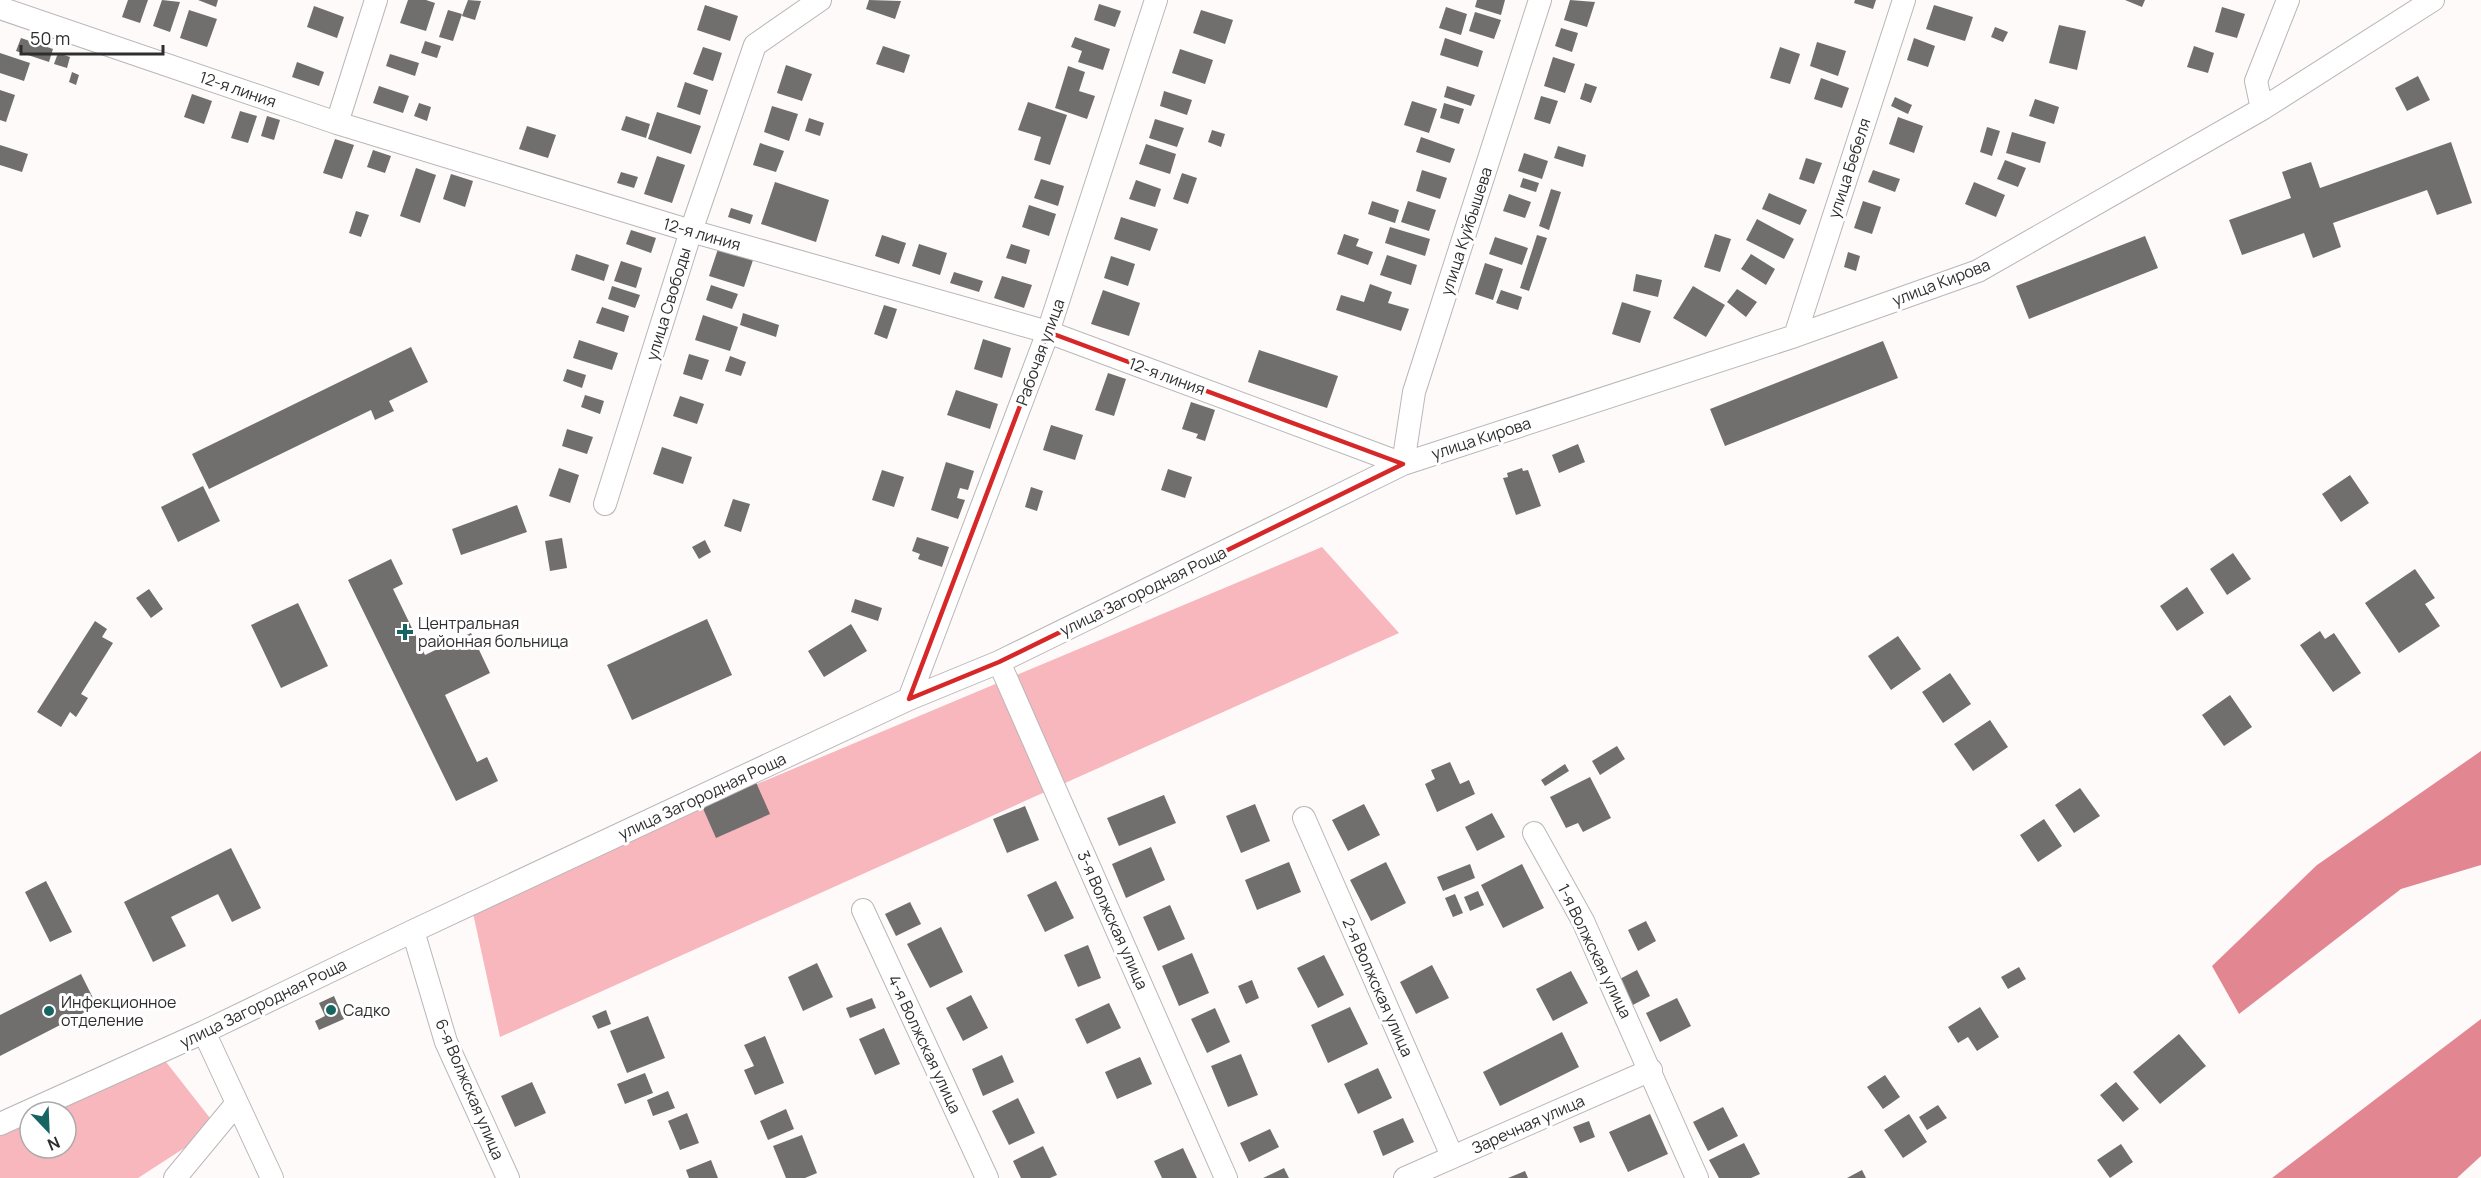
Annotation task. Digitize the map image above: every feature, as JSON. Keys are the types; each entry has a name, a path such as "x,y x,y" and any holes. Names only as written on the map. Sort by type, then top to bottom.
{"street":[{"path":"337,123 376,0"},
{"name":"улица Свободы","path":"605,504 691,231 755,45 820,0"},
{"name":"Рабочая улица","path":"909,699 1048,332 1156,0"},
{"name":"улица Куйбышева","path":"1403,464 1414,392 1540,0"},
{"name":"улица Бебеля","path":"1794,336 1904,0"},
{"path":"2262,109 2256,81 2288,0"},
{"name":"улица Кирова","path":"1403,464 1794,336 1978,271 2262,109 2433,0"},
{"name":"12-я линия","path":"0,8 337,123 691,231 1048,332 1403,464"},
{"name":"улица Загородная Роща","path":"0,1124 204,1032 413,931 909,699 999,662 1403,464"},
{"name":"3-я Волжская улица","path":"999,662 1226,1178"},
{"name":"2-я Волжская улица","path":"1304,818 1452,1156"},
{"name":"1-я Волжская улица","path":"1534,833 1583,921 1697,1178"},
{"name":"4-я Волжская улица","path":"863,910 987,1178"},
{"name":"6-я Волжская улица","path":"413,931 446,1042 508,1178"},
{"path":"204,1032 272,1178"},
{"name":"Заречная улица","path":"1405,1178 1651,1070"},
{"path":"175,1178 237,1103"}],"highlighted area":[{"path":"1048,332 1403,464 999,662 909,699"}],"shaded area":[{"path":"1322,547 1399,633 500,1037 471,904"},
{"path":"2481,751 2481,865 2401,889 2239,1014 2212,966 2317,865"},
{"path":"2481,1019 2481,1156 2457,1178 2272,1178"},
{"path":"159,1053 217,1127 138,1178 0,1178 0,1124 18,1116 18,1160 78,1160 78,1100 54,1100"}],"building":[{"path":"128,0 148,0 140,23 122,17"},
{"path":"162,0 180,2 170,32 153,26"},
{"path":"198,0 218,0 216,7"},
{"path":"408,0 426,0 435,3 426,31 400,23"},
{"path":"468,0 481,1 475,20 462,16"},
{"path":"869,0 901,1 895,19 866,9"},
{"path":"1477,0 1505,0 1501,15 1475,7"},
{"path":"1570,0 1595,2 1587,27 1564,20"},
{"path":"1855,0 1876,0 1873,9 1854,3"},
{"path":"2125,0 2145,0 2142,7"},
{"path":"1099,4 1121,11 1115,27 1094,20"},
{"path":"705,5 738,16 730,41 697,30"},
{"path":"1934,5 1973,17 1965,41 1926,29"},
{"path":"314,6 344,17 337,38 307,27"},
{"path":"1446,7 1467,14 1461,35 1439,28"},
{"path":"2222,7 2245,14 2237,38 2215,32"},
{"path":"189,10 217,19 207,47 180,38"},
{"path":"448,10 462,14 453,41 439,37"},
{"path":"1201,10 1233,20 1225,44 1193,33"},
{"path":"1475,12 1501,20 1494,39 1469,31"},
{"path":"2059,25 2086,31 2077,70 2049,63"},
{"path":"1995,27 2008,32 2003,42 1991,37"},
{"path":"1561,28 1578,33 1572,52 1555,46"},
{"path":"1075,37 1110,49 1103,70 1078,62 1082,51 1071,47"},
{"path":"21,38 53,49 49,62 16,51"},
{"path":"1445,38 1483,51 1478,67 1440,55"},
{"path":"1914,38 1935,46 1928,67 1907,60"},
{"path":"425,41 441,46 437,58 421,53"},
{"path":"1817,42 1846,51 1838,76 1810,66"},
{"path":"883,46 910,55 904,73 876,64"},
{"path":"2194,46 2214,53 2208,73 2187,67"},
{"path":"703,47 722,53 713,81 693,74"},
{"path":"1780,47 1800,54 1790,84 1770,78"},
{"path":"1180,49 1213,60 1205,84 1172,73"},
{"path":"0,53 30,63 24,81 0,73"},
{"path":"58,53 70,57 67,68 54,64"},
{"path":"390,54 419,63 415,76 386,66"},
{"path":"1553,57 1575,64 1565,93 1544,86"},
{"path":"297,62 324,72 319,86 292,77"},
{"path":"786,65 812,74 802,101 777,93"},
{"path":"1068,66 1085,72 1079,91 1095,96 1087,119 1055,108"},
{"path":"72,72 79,75 76,85 69,82"},
{"path":"2418,76 2430,100 2407,111 2395,88"},
{"path":"1821,78 1849,88 1842,108 1814,99"},
{"path":"685,82 708,90 700,115 677,107"},
{"path":"1585,83 1597,87 1591,103 1580,99"},
{"path":"379,86 409,96 403,113 373,103"},
{"path":"1447,86 1475,95 1471,106 1444,97"},
{"path":"0,90 15,95 6,122 0,120"},
{"path":"1164,91 1192,100 1187,115 1160,106"},
{"path":"192,94 212,101 204,124 184,117"},
{"path":"1541,96 1558,101 1550,124 1534,119"},
{"path":"1895,97 1912,105 1908,114 1891,106"},
{"path":"2035,99 2059,107 2054,124 2029,116"},
{"path":"1412,101 1437,109 1429,133 1404,125"},
{"path":"1028,102 1067,115 1050,165 1034,160 1041,137 1018,130"},
{"path":"419,103 431,107 427,121 414,116"},
{"path":"1444,103 1464,109 1459,124 1440,118"},
{"path":"772,106 798,114 789,141 764,132"},
{"path":"240,111 257,116 248,143 231,138"},
{"path":"657,112 701,126 691,154 648,139"},
{"path":"267,116 280,120 274,140 261,136"},
{"path":"626,116 650,124 646,138 621,130"},
{"path":"1898,117 1923,126 1914,153 1889,144"},
{"path":"809,118 824,123 820,136 805,131"},
{"path":"1155,119 1184,128 1177,147 1149,138"},
{"path":"527,126 556,135 548,158 519,149"},
{"path":"1987,127 2000,131 1992,156 1980,152"},
{"path":"1212,130 1225,134 1221,147 1208,142"},
{"path":"2012,132 2046,142 2040,163 2006,153"},
{"path":"1421,137 1455,149 1450,163 1416,152"},
{"path":"335,139 354,145 342,179 323,173"},
{"path":"2451,142 2472,203 2437,215 2427,190 2333,223 2341,247 2313,258 2304,233 2242,255 2229,220 2291,198 2282,172 2311,162 2320,188"},
{"path":"760,143 784,151 776,172 753,165"},
{"path":"1146,144 1176,154 1170,174 1139,164"},
{"path":"0,145 28,154 22,172 0,165"},
{"path":"1558,146 1586,155 1583,167 1554,158"},
{"path":"373,150 391,156 385,173 367,167"},
{"path":"1524,153 1548,161 1542,179 1518,171"},
{"path":"657,156 685,165 672,203 644,194"},
{"path":"1806,158 1822,163 1814,184 1799,179"},
{"path":"2005,160 2026,168 2018,187 1997,179"},
{"path":"416,168 436,175 420,223 400,216"},
{"path":"1422,170 1447,178 1440,199 1416,191"},
{"path":"1873,170 1900,179 1895,192 1868,182"},
{"path":"621,172 638,177 634,188 617,183"},
{"path":"1182,173 1197,178 1188,204 1173,199"},
{"path":"451,174 473,181 465,207 443,199"},
{"path":"1523,178 1539,183 1536,192 1520,187"},
{"path":"1041,179 1064,186 1058,206 1034,198"},
{"path":"1136,180 1161,189 1155,207 1129,199"},
{"path":"775,182 829,200 816,242 761,224"},
{"path":"1974,182 2005,195 1996,217 1965,204"},
{"path":"1551,189 1561,192 1549,230 1539,226"},
{"path":"1769,193 1807,210 1800,225 1762,209"},
{"path":"1509,194 1531,202 1525,218 1503,211"},
{"path":"1372,201 1399,210 1395,223 1368,214"},
{"path":"1408,201 1436,210 1429,231 1401,222"},
{"path":"1863,201 1881,207 1872,234 1854,228"},
{"path":"1029,205 1056,214 1049,236 1022,227"},
{"path":"731,208 753,215 750,224 728,217"},
{"path":"356,211 369,215 361,237 349,233"},
{"path":"1121,217 1158,229 1150,251 1114,239"},
{"path":"1757,219 1794,239 1784,259 1746,240"},
{"path":"1390,227 1430,239 1425,256 1385,243"},
{"path":"631,230 656,238 651,253 626,244"},
{"path":"1344,234 1359,239 1356,246 1373,252 1368,265 1337,254"},
{"path":"1715,234 1731,239 1720,272 1704,267"},
{"path":"882,235 906,243 899,264 875,256"},
{"path":"1537,235 1547,238 1529,291 1520,288"},
{"path":"2145,236 2158,268 2029,319 2016,286"},
{"path":"1495,237 1528,248 1522,265 1489,254"},
{"path":"919,244 947,253 940,275 912,266"},
{"path":"1011,244 1030,250 1026,264 1006,258"},
{"path":"718,249 753,260 744,287 709,276"},
{"path":"1848,252 1860,256 1856,271 1844,267"},
{"path":"576,254 609,265 604,281 571,270"},
{"path":"1751,254 1775,269 1766,285 1741,269"},
{"path":"1387,255 1417,265 1411,285 1380,275"},
{"path":"1111,256 1135,264 1128,286 1104,278"},
{"path":"621,261 642,268 636,288 614,281"},
{"path":"1485,263 1503,269 1493,300 1475,294"},
{"path":"954,272 983,281 979,292 950,283"},
{"path":"1636,274 1662,280 1658,297 1633,291"},
{"path":"1002,276 1032,285 1024,308 994,298"},
{"path":"1370,284 1392,292 1388,303 1409,309 1401,331 1336,310 1341,295 1364,302"},
{"path":"711,285 738,294 732,309 706,300"},
{"path":"612,286 640,295 635,308 608,299"},
{"path":"1693,286 1725,305 1706,337 1673,318"},
{"path":"1737,289 1757,302 1746,317 1727,302"},
{"path":"1103,290 1140,303 1129,336 1091,324"},
{"path":"1501,290 1522,297 1518,310 1496,303"},
{"path":"1622,302 1651,311 1640,343 1612,334"},
{"path":"884,305 897,309 887,339 874,334"},
{"path":"602,307 629,316 624,332 596,323"},
{"path":"743,313 779,325 776,337 740,325"},
{"path":"703,315 738,327 730,351 695,340"},
{"path":"983,339 1011,348 1002,378 974,369"},
{"path":"579,340 618,353 612,370 573,358"},
{"path":"1883,341 1898,378 1725,446 1710,409"},
{"path":"411,347 428,382 389,401 394,411 375,420 371,410 209,489 192,454"},
{"path":"1259,350 1338,376 1327,408 1248,382"},
{"path":"689,354 709,360 702,380 683,374"},
{"path":"730,356 746,362 741,376 725,371"},
{"path":"567,369 586,375 582,388 563,381"},
{"path":"1108,373 1126,379 1114,416 1095,410"},
{"path":"956,390 998,404 990,429 947,415"},
{"path":"585,395 604,401 600,414 581,407"},
{"path":"680,396 704,404 697,424 673,416"},
{"path":"1191,402 1215,410 1205,441 1196,438 1198,434 1182,429"},
{"path":"1051,425 1083,435 1075,460 1043,450"},
{"path":"567,429 593,437 587,454 562,446"},
{"path":"1578,444 1585,462 1559,473 1552,455"},
{"path":"662,447 692,457 683,484 653,474"},
{"path":"946,462 974,471 968,490 960,488 957,498 965,500 958,519 931,510"},
{"path":"559,468 579,475 570,503 549,496"},
{"path":"1522,468 1523,471 1528,470 1541,506 1516,515 1503,478 1508,477 1507,473"},
{"path":"1168,469 1192,477 1185,498 1161,490"},
{"path":"882,470 904,477 894,507 872,500"},
{"path":"2350,475 2369,503 2341,522 2322,494"},
{"path":"203,486 220,521 178,542 161,507"},
{"path":"1031,487 1043,491 1037,511 1025,507"},
{"path":"733,499 750,504 741,532 724,526"},
{"path":"517,505 527,532 461,555 452,529"},
{"path":"917,537 949,547 942,567 918,559 920,554 912,551"},
{"path":"562,538 567,568 550,571 545,541"},
{"path":"705,540 711,552 699,559 692,547"},
{"path":"2233,553 2251,579 2227,595 2210,569"},
{"path":"391,559 403,584 393,589 425,655 471,633 490,673 445,695 477,762 487,757 498,781 456,801 348,580"},
{"path":"2415,569 2435,598 2425,604 2440,626 2399,653 2365,603"},
{"path":"2187,587 2204,613 2177,631 2160,606"},
{"path":"149,589 163,609 151,618 136,598"},
{"path":"855,599 882,608 878,621 851,612"},
{"path":"298,603 328,666 281,688 251,625"},
{"path":"707,619 732,675 632,720 607,665"},
{"path":"95,621 107,629 102,637 113,643 81,694 88,698 76,717 70,712 61,727 37,712"},
{"path":"851,624 867,651 824,677 808,651"},
{"path":"2320,631 2325,639 2334,633 2361,673 2333,692 2300,645"},
{"path":"1898,636 1921,669 1891,690 1868,656"},
{"path":"1950,673 1971,704 1943,723 1922,692"},
{"path":"2230,695 2252,727 2224,746 2202,715"},
{"path":"1990,720 2008,747 1973,771 1954,744"},
{"path":"1617,746 1625,759 1600,775 1592,761"},
{"path":"1450,762 1460,784 1469,780 1475,794 1437,812 1425,784 1435,779 1431,770"},
{"path":"1565,764 1569,771 1545,786 1541,780"},
{"path":"1590,777 1611,818 1583,832 1578,823 1566,828 1550,797"},
{"path":"755,780 770,814 716,838 701,804"},
{"path":"2080,788 2100,816 2074,833 2055,805"},
{"path":"1164,795 1176,823 1119,846 1107,818"},
{"path":"1255,804 1270,841 1241,853 1226,816"},
{"path":"1364,804 1380,835 1348,851 1332,820"},
{"path":"1025,806 1039,840 1007,853 993,819"},
{"path":"1492,813 1505,837 1477,851 1465,827"},
{"path":"2044,819 2062,846 2038,862 2020,835"},
{"path":"1151,847 1165,880 1126,898 1112,864"},
{"path":"231,848 261,908 232,922 218,894 171,917 186,946 153,962 124,902"},
{"path":"1289,862 1301,892 1257,910 1245,880"},
{"path":"1386,862 1406,903 1371,921 1350,880"},
{"path":"1470,864 1475,878 1443,891 1437,877"},
{"path":"1522,864 1544,908 1503,928 1481,885"},
{"path":"46,881 72,932 50,942 25,892"},
{"path":"1056,881 1074,918 1045,932 1027,895"},
{"path":"1478,891 1484,905 1470,911 1464,897"},
{"path":"1455,894 1463,913 1453,917 1445,898"},
{"path":"910,902 921,924 896,936 885,914"},
{"path":"1170,905 1185,939 1158,951 1143,917"},
{"path":"1646,921 1656,941 1638,951 1628,930"},
{"path":"941,927 963,972 930,988 907,944"},
{"path":"1088,945 1101,978 1078,987 1064,955"},
{"path":"1192,953 1209,993 1179,1006 1162,966"},
{"path":"1324,955 1344,995 1318,1008 1297,968"},
{"path":"817,963 833,997 803,1011 788,977"},
{"path":"1432,965 1449,998 1416,1014 1400,982"},
{"path":"2019,967 2026,979 2008,989 2001,977"},
{"path":"1637,970 1650,996 1629,1007 1616,981"},
{"path":"1571,971 1588,1003 1553,1021 1536,989"},
{"name":"Инфекционное отделение","path":"81,974 97,1006 0,1056 0,1015"},
{"path":"1252,980 1259,998 1246,1004 1238,986"},
{"path":"971,995 988,1028 963,1041 946,1008"},
{"name":"Садко","path":"334,996 344,1019 319,1030 315,1021 325,1016 319,1003"},
{"path":"872,998 876,1008 850,1018 846,1008"},
{"path":"1677,998 1691,1026 1660,1042 1646,1013"},
{"path":"1109,1003 1121,1028 1087,1044 1075,1019"},
{"path":"1350,1007 1368,1044 1328,1063 1311,1025"},
{"path":"1980,1007 1999,1037 1977,1051 1968,1037 1958,1043 1948,1027"},
{"path":"1215,1008 1230,1042 1207,1053 1191,1019"},
{"path":"606,1010 611,1024 598,1029 592,1016"},
{"path":"648,1016 665,1058 627,1073 610,1031"},
{"path":"884,1028 900,1064 875,1075 859,1039"},
{"path":"1562,1032 1579,1067 1500,1106 1483,1072"},
{"path":"2179,1034 2206,1066 2160,1104 2133,1072"},
{"path":"765,1036 784,1083 755,1095 744,1070 754,1066 744,1045"},
{"path":"1241,1054 1258,1095 1228,1107 1211,1066"},
{"path":"1002,1055 1014,1082 983,1096 972,1069"},
{"path":"1140,1057 1152,1084 1117,1099 1105,1072"},
{"path":"1378,1068 1392,1098 1358,1114 1344,1084"},
{"path":"645,1073 653,1093 625,1104 617,1084"},
{"path":"1885,1075 1900,1097 1883,1109 1867,1087"},
{"path":"532,1082 546,1113 515,1127 501,1096"},
{"path":"2116,1082 2139,1109 2123,1122 2100,1095"},
{"path":"668,1091 675,1108 653,1116 647,1100"},
{"path":"1018,1098 1035,1133 1009,1145 992,1111"},
{"path":"1938,1105 1947,1118 1927,1130 1919,1117"},
{"path":"1723,1107 1738,1136 1708,1151 1693,1122"},
{"path":"786,1109 794,1129 768,1140 760,1121"},
{"path":"687,1113 699,1143 680,1150 668,1121"},
{"path":"1650,1114 1668,1154 1628,1172 1609,1132"},
{"path":"1909,1114 1927,1142 1903,1158 1884,1130"},
{"path":"1403,1118 1414,1142 1383,1156 1373,1131"},
{"path":"1589,1121 1595,1137 1580,1143 1573,1127"},
{"path":"1270,1129 1279,1147 1249,1162 1240,1143"},
{"path":"802,1135 817,1173 805,1178 786,1178 773,1146"},
{"path":"1744,1143 1760,1174 1751,1178 1719,1178 1709,1160"},
{"path":"2121,1144 2133,1162 2110,1178 2097,1160"},
{"path":"1043,1146 1057,1175 1050,1178 1021,1178 1013,1161"},
{"path":"1183,1148 1197,1178 1162,1178 1154,1161"},
{"path":"711,1160 718,1178 689,1178 686,1170"},
{"path":"1284,1168 1289,1178 1263,1178"},
{"path":"1862,1170 1866,1178 1847,1178"},
{"path":"1525,1171 1528,1178 1508,1178"}],"place":[{"name":"Центральная районная больница","path":"405,632"},
{"name":"Садко","path":"331,1010"},
{"name":"Инфекционное отделение","path":"49,1011"}]}
